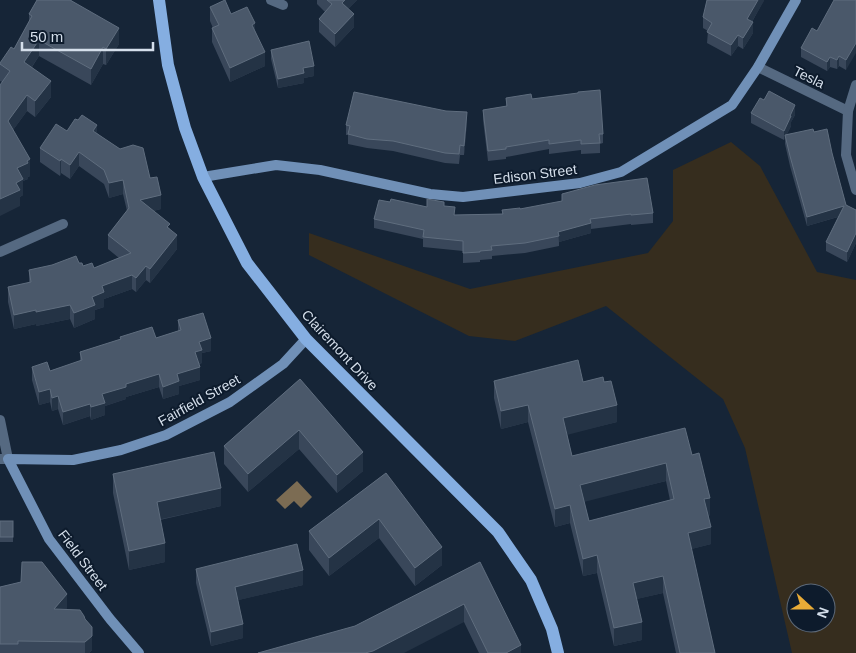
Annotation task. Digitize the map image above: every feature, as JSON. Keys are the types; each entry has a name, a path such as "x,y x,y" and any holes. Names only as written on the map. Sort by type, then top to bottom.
{"main road":[{"name":"Clairemont Drive","path":"160,0 168,65 185,128 203,177 248,263 306,340 498,532 531,580 552,629 558,653"}],"street":[{"path":"271,0 282,5"},
{"name":"Edison Street","path":"203,177 276,165 320,170 430,194 464,197 580,183 621,172 732,105 758,66 796,0"},
{"name":"Tesla","path":"758,66 848,111"},
{"path":"856,85 848,111 846,154 856,190"},
{"path":"0,252 63,224"},
{"name":"Fairfield Street","path":"4,459 73,460 121,450 166,435 230,402 283,364 306,340"},
{"name":"Field Street","path":"0,420 4,459 49,540 110,619 139,653"}],"shaded area":[{"path":"731,142 760,166 817,272 856,280 856,653 792,653 787,633 836,633 836,583 786,583 786,627 745,448 723,399 606,306 515,341 469,336 309,255 309,233 470,289 648,253 673,221 673,170"},
{"path":"297,481 312,497 301,508 294,501 285,509 276,500"}],"building":[{"path":"37,0 70,0 119,28 106,49 103,47 91,69 39,40 24,62 51,81 35,101 27,95 8,121 30,159 27,161 28,163 17,168 23,179 16,183 20,190 0,199 0,85 10,71 0,63 11,47 14,49 32,16 29,14"},
{"path":"225,0 231,14 247,7 255,23 252,25 265,52 230,68 212,28 219,25 210,7"},
{"path":"327,0 345,0 342,3 354,14 335,34 319,19 332,4"},
{"path":"707,0 758,0 747,19 753,22 743,38 738,35 731,45 707,32 712,23 703,17"},
{"path":"834,0 856,0 856,43 846,60 839,56 837,60 830,57 827,62 801,48 812,28 817,31"},
{"path":"309,41 314,66 303,68 304,73 278,79 271,50"},
{"path":"600,90 603,134 599,134 600,143 581,144 581,140 549,144 549,140 488,151 483,110 507,106 506,98 531,94 532,99"},
{"path":"769,91 795,105 784,131 751,113 760,98 764,100"},
{"path":"354,92 446,111 467,112 464,146 460,145 459,154 445,153 393,141 367,139 348,134 350,126 346,125"},
{"path":"82,115 97,125 93,131 120,149 133,145 143,148 150,178 157,177 161,195 140,200 170,224 167,227 177,235 150,269 146,266 136,278 132,275 102,286 104,292 92,297 95,305 74,313 70,305 14,315 8,287 31,282 29,270 52,265 76,256 79,263 82,263 83,266 92,263 94,268 131,253 108,235 129,208 123,180 109,183 104,170 79,152 70,165 40,148 56,124 67,131 75,119 78,120"},
{"path":"813,129 814,132 827,129 846,205 856,210 856,233 847,252 826,242 844,206 807,217 790,156 785,135"},
{"path":"647,178 653,213 590,219 591,223 558,232 559,236 525,243 491,246 492,250 480,252 463,253 463,241 423,237 424,230 374,219 379,200 390,202 391,199 427,207 427,199 444,202 444,206 455,207 454,215 503,214 502,210 520,209 562,201 562,194 595,185"},
{"path":"203,313 211,338 199,342 202,350 195,352 200,367 177,374 179,381 163,387 159,374 102,394 105,403 91,407 90,404 63,412 58,396 52,398 50,389 39,392 32,367 47,362 50,371 82,360 80,352 152,327 156,338 181,330 178,320"},
{"path":"578,360 583,382 603,377 604,382 611,381 617,405 563,418 572,456 685,428 692,455 699,453 710,498 704,499 711,527 688,533 715,653 680,653 663,576 633,583 642,622 614,628 597,555 583,559 570,505 555,509 528,405 501,411 494,381","holes":["666,463 674,499 589,521 580,485"]},
{"path":"300,379 363,452 337,475 299,430 248,474 224,446"},
{"path":"214,452 221,488 157,502 165,543 129,551 113,474"},
{"path":"386,473 442,547 415,568 379,519 329,558 309,531"},
{"path":"0,521 13,521 13,537 0,537"},
{"path":"297,544 303,570 235,587 243,624 211,632 196,569"},
{"path":"22,562 42,562 67,594 54,609 80,610 92,627 92,636 85,642 18,641 18,644 0,644 0,587 21,582"},
{"path":"480,562 521,645 506,653 488,653 464,604 373,651 365,653 258,653 355,626"}]}
